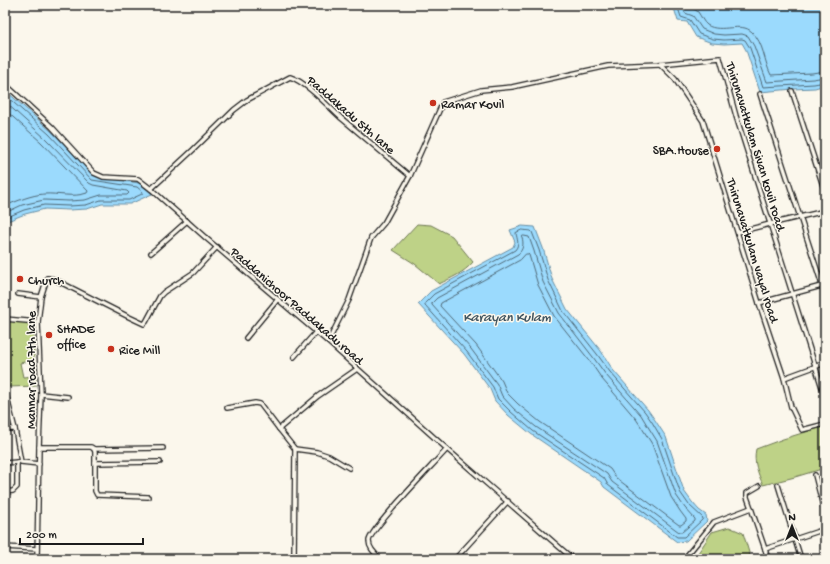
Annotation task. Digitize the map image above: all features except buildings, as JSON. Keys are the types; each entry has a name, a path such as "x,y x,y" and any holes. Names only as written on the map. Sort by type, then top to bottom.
{"street":[{"name":"Thirunavatkulam Sivan kovil road","path":"328,342 349,300 371,238 384,223 410,176 443,102 481,90 512,87 608,66 660,64 720,58 736,116 825,397"},
{"name":"Thirunavatkulam vayal road","path":"660,64 675,79 703,122 759,303 784,378 791,407 802,430 825,424"},
{"name":"Paddakadu 5th lane","path":"151,189 234,110 247,100 290,77 308,88 410,176"},
{"name":"Paddanichoor Paddakadu road","path":"5,84 52,127 94,173 103,177 138,179 151,189 328,342 356,369 508,501 568,557 573,559"},
{"path":"792,91 825,192"},
{"path":"760,94 824,286 825,294"},
{"path":"738,232 825,211"},
{"path":"151,253 187,221"},
{"name":"Mannar road 7th lane","path":"37,559 41,394 38,322 41,297 47,278 54,279 144,324 160,296 193,273 217,247"},
{"path":"759,303 824,286"},
{"path":"18,294 41,297"},
{"path":"246,338 278,299"},
{"path":"5,319 38,322"},
{"path":"294,357 316,332"},
{"path":"784,378 825,363"},
{"path":"278,429 318,396 356,369"},
{"path":"41,394 68,397"},
{"path":"5,397 7,398 15,429 19,462 17,487 13,491 5,492"},
{"path":"227,408 256,403 260,404 295,449 294,559"},
{"path":"5,429 15,429"},
{"path":"39,447 91,447 94,449 163,448"},
{"path":"94,449 95,491 97,495 148,496"},
{"path":"295,449 317,452 329,456 349,468"},
{"path":"381,559 374,552 369,543 371,537 381,522 447,449"},
{"path":"5,463 19,462 39,464"},
{"path":"95,463 160,462"},
{"path":"814,475 825,514"},
{"path":"778,485 801,559"},
{"path":"759,486 747,493 747,497 768,559"},
{"path":"455,559 508,501"},
{"path":"684,559 714,522 751,508"},
{"path":"765,549 825,529"},
{"path":"5,547 37,549"}],"green space":[{"path":"417,224 431,225 452,236 473,262 461,272 439,284 415,264 393,250"},
{"path":"5,321 34,324 34,360 20,363 23,377 36,376 36,386 9,387 5,377"},
{"path":"825,426 825,468 763,485 756,463 756,449"},
{"path":"729,527 743,533 751,559 694,559 712,532"}],"water":[{"path":"673,5 825,5 825,85 815,88 760,92 746,50 742,43 712,43 696,37 687,22 678,21"},
{"path":"5,90 51,131 95,176 139,183 152,194 130,204 102,204 87,209 45,209 25,214 5,222"},
{"name":"Karayan Kulam","path":"522,226 535,227 552,279 567,309 601,351 613,370 648,410 666,437 684,491 699,510 706,515 707,521 686,541 677,542 604,487 601,482 531,434 508,415 495,401 490,389 464,354 418,304 431,291 513,247 515,242 510,230"}],"place":[{"name":"Ramar Kovil","path":"433,103"},
{"name":"SBA.House","path":"717,149"},
{"name":"Church","path":"20,279"},
{"name":"SHADE office","path":"49,335"},
{"name":"Rice Mill","path":"111,349"}]}
